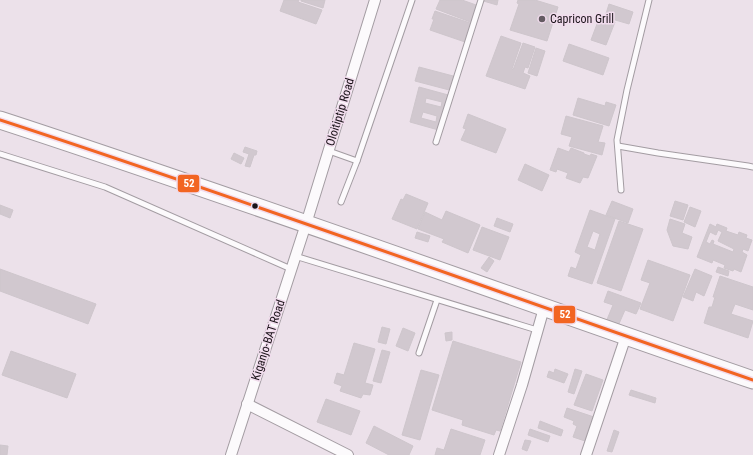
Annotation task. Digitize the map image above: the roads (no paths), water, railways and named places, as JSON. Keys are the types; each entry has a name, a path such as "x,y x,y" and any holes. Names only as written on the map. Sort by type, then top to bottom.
{"highway":[{"path":"0,120 101,153 753,380"}],"street":[{"name":"Oloitiptip Road","path":"306,224 375,0"},
{"name":"Kiganjo-BAT Road","path":"231,455 306,224"},
{"path":"499,455 522,385 544,308"},
{"path":"586,455 626,336"},
{"path":"247,404 348,455"}],"lane":[{"path":"341,202 357,161 412,0"},
{"path":"436,142 481,0"},
{"path":"621,190 617,140 627,90 649,0"},
{"path":"618,146 753,168"},
{"path":"329,151 357,161"},
{"path":"0,154 105,187 291,269"},
{"path":"295,256 537,330"},
{"path":"420,353 437,300"}],"place":[{"name":"Capricon Grill","path":"542,19"}]}
